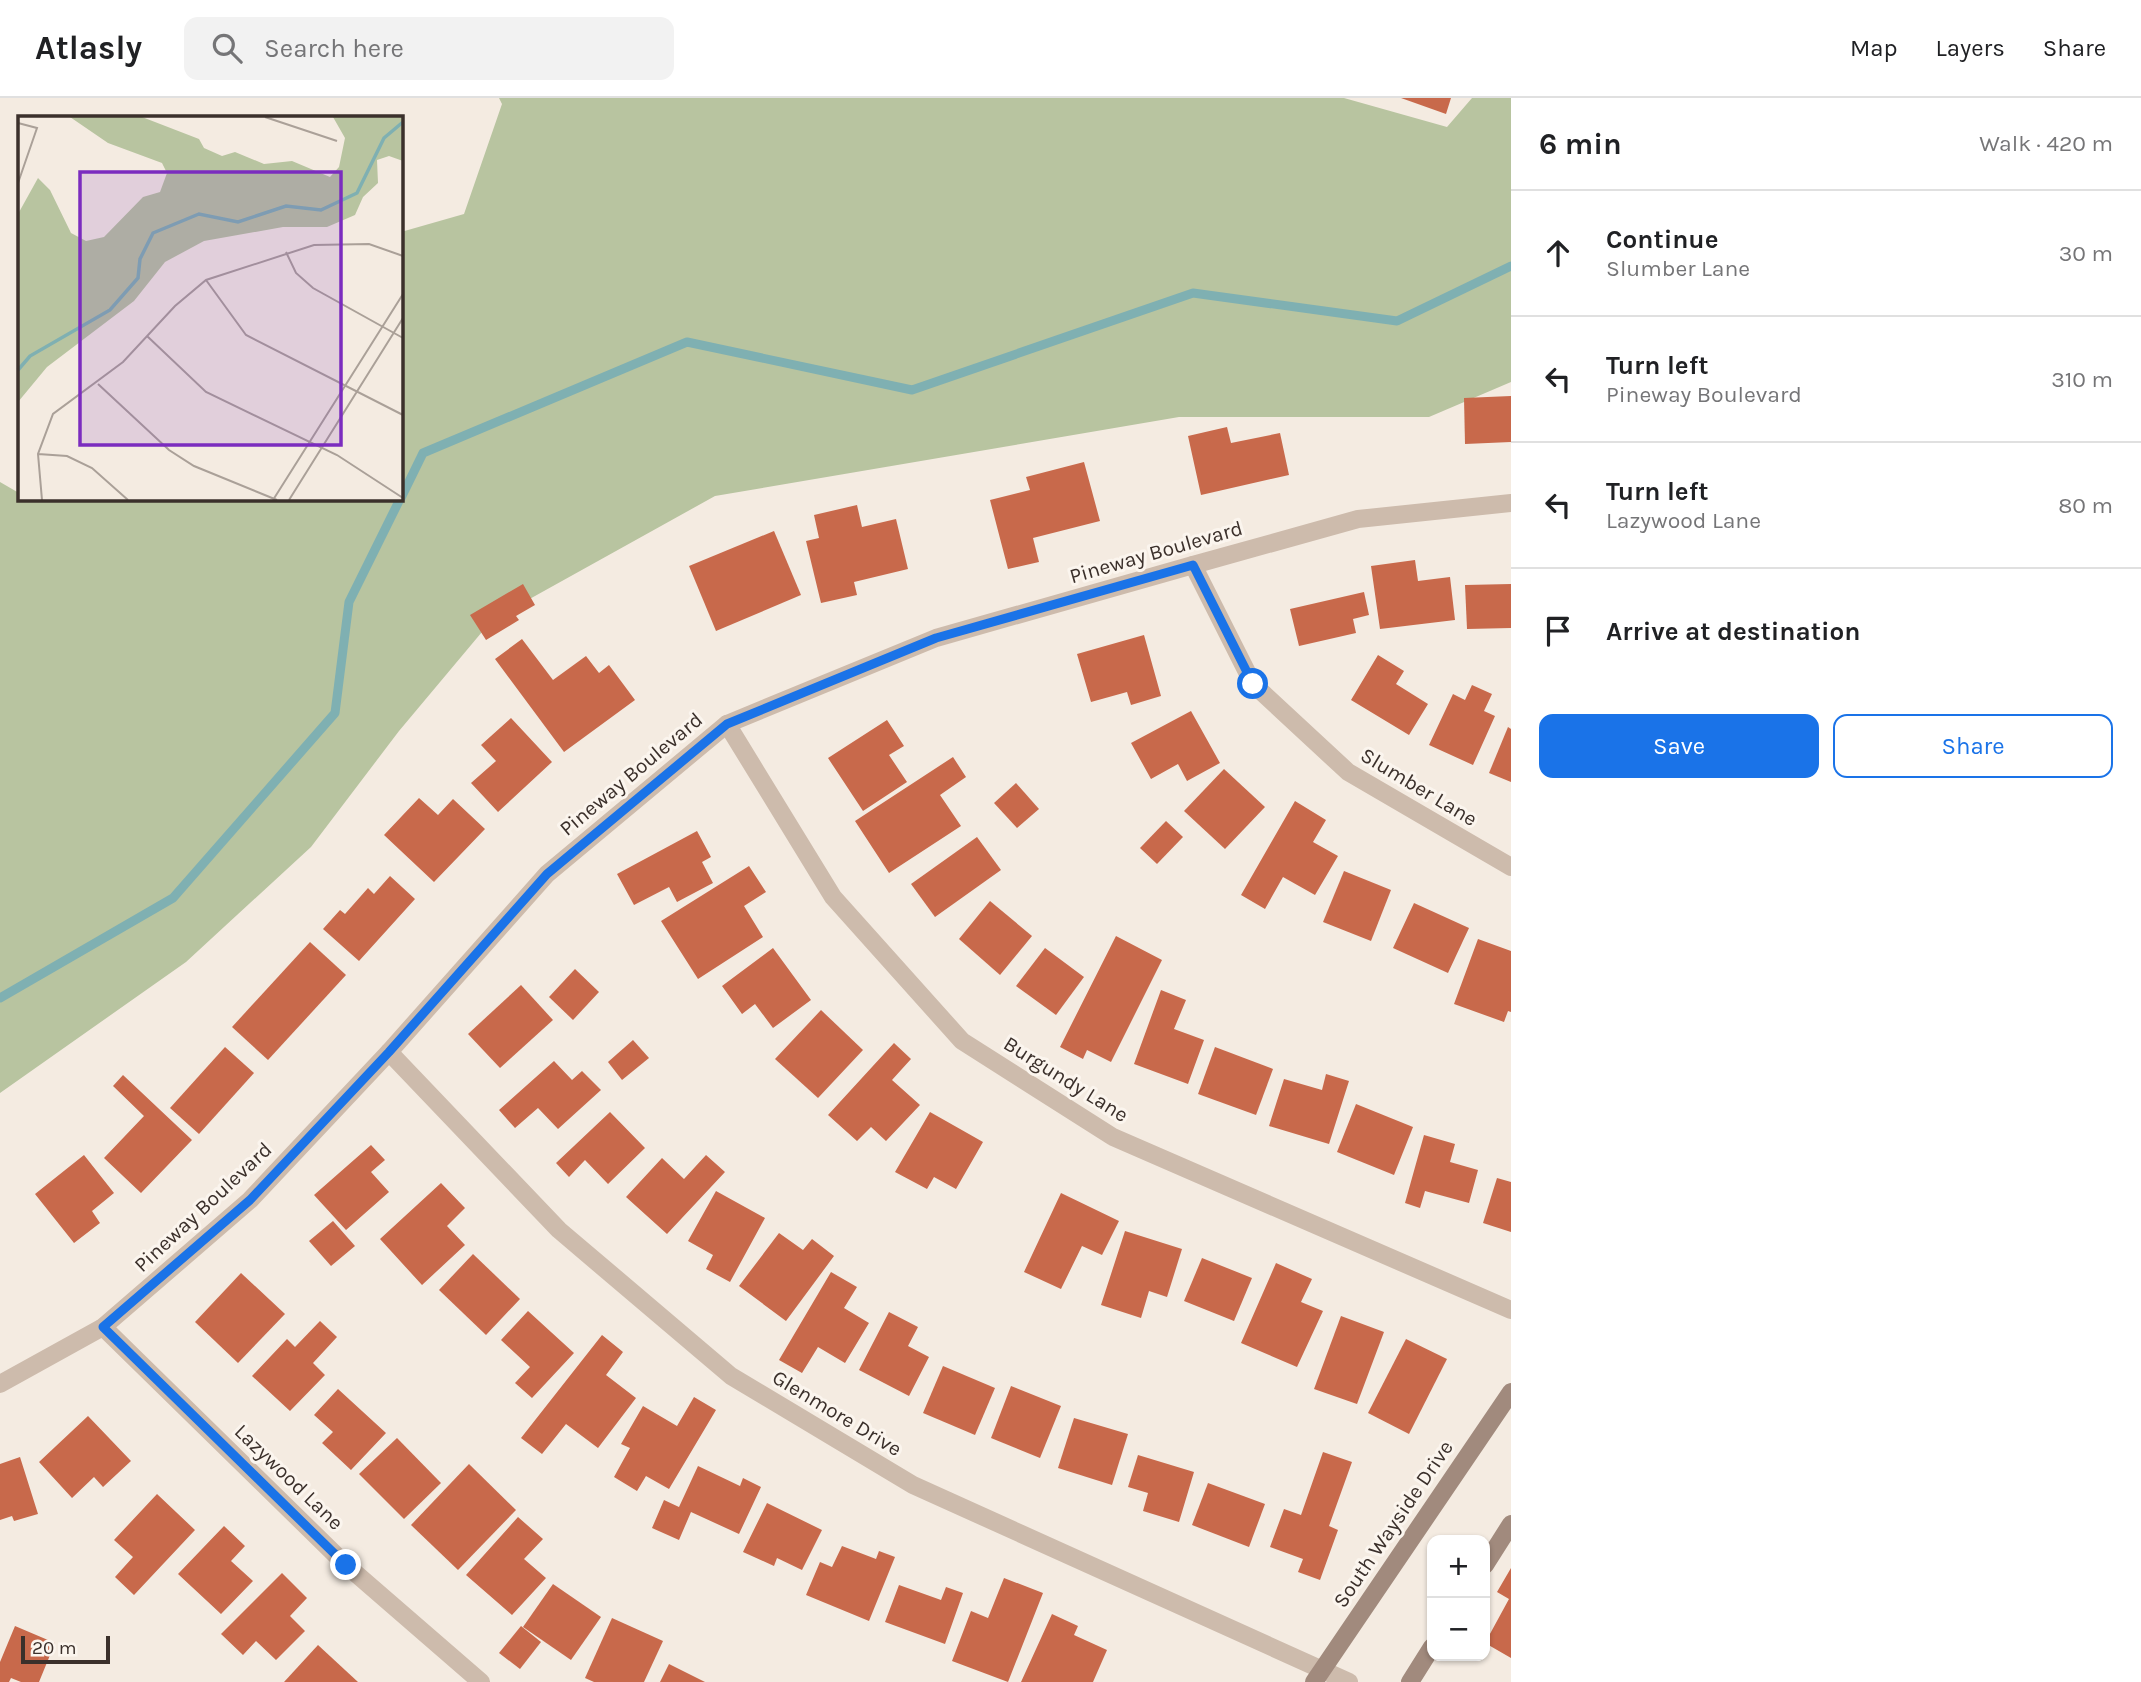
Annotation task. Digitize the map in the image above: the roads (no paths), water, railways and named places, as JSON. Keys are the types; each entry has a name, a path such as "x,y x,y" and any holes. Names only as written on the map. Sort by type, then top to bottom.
{"main road":[{"name":"South Wayside Drive","path":"1317,1676 1511,1392"},
{"path":"1490,1557 1511,1524"},
{"path":"1410,1682 1427,1655"}],"street":[{"name":"Pineway Boulevard","path":"0,1384 103,1327 250,1200 389,1052 547,874 727,724 936,638 1193,565 1358,519 1511,503"},
{"name":"Slumber Lane","path":"1193,565 1253,684 1348,772 1511,867"},
{"name":"Burgundy Lane","path":"727,724 833,897 962,1041 1113,1138 1511,1310"},
{"name":"Glenmore Drive","path":"389,1052 559,1230 731,1376 913,1485 1317,1676 1349,1682"},
{"name":"Lazywood Lane","path":"103,1327 346,1565 481,1682"}],"waterway":[{"path":"402,496 423,453 687,342 912,390 1193,293 1397,321 1511,266"},
{"path":"0,998 173,898 335,713 349,602 400,500"}]}
